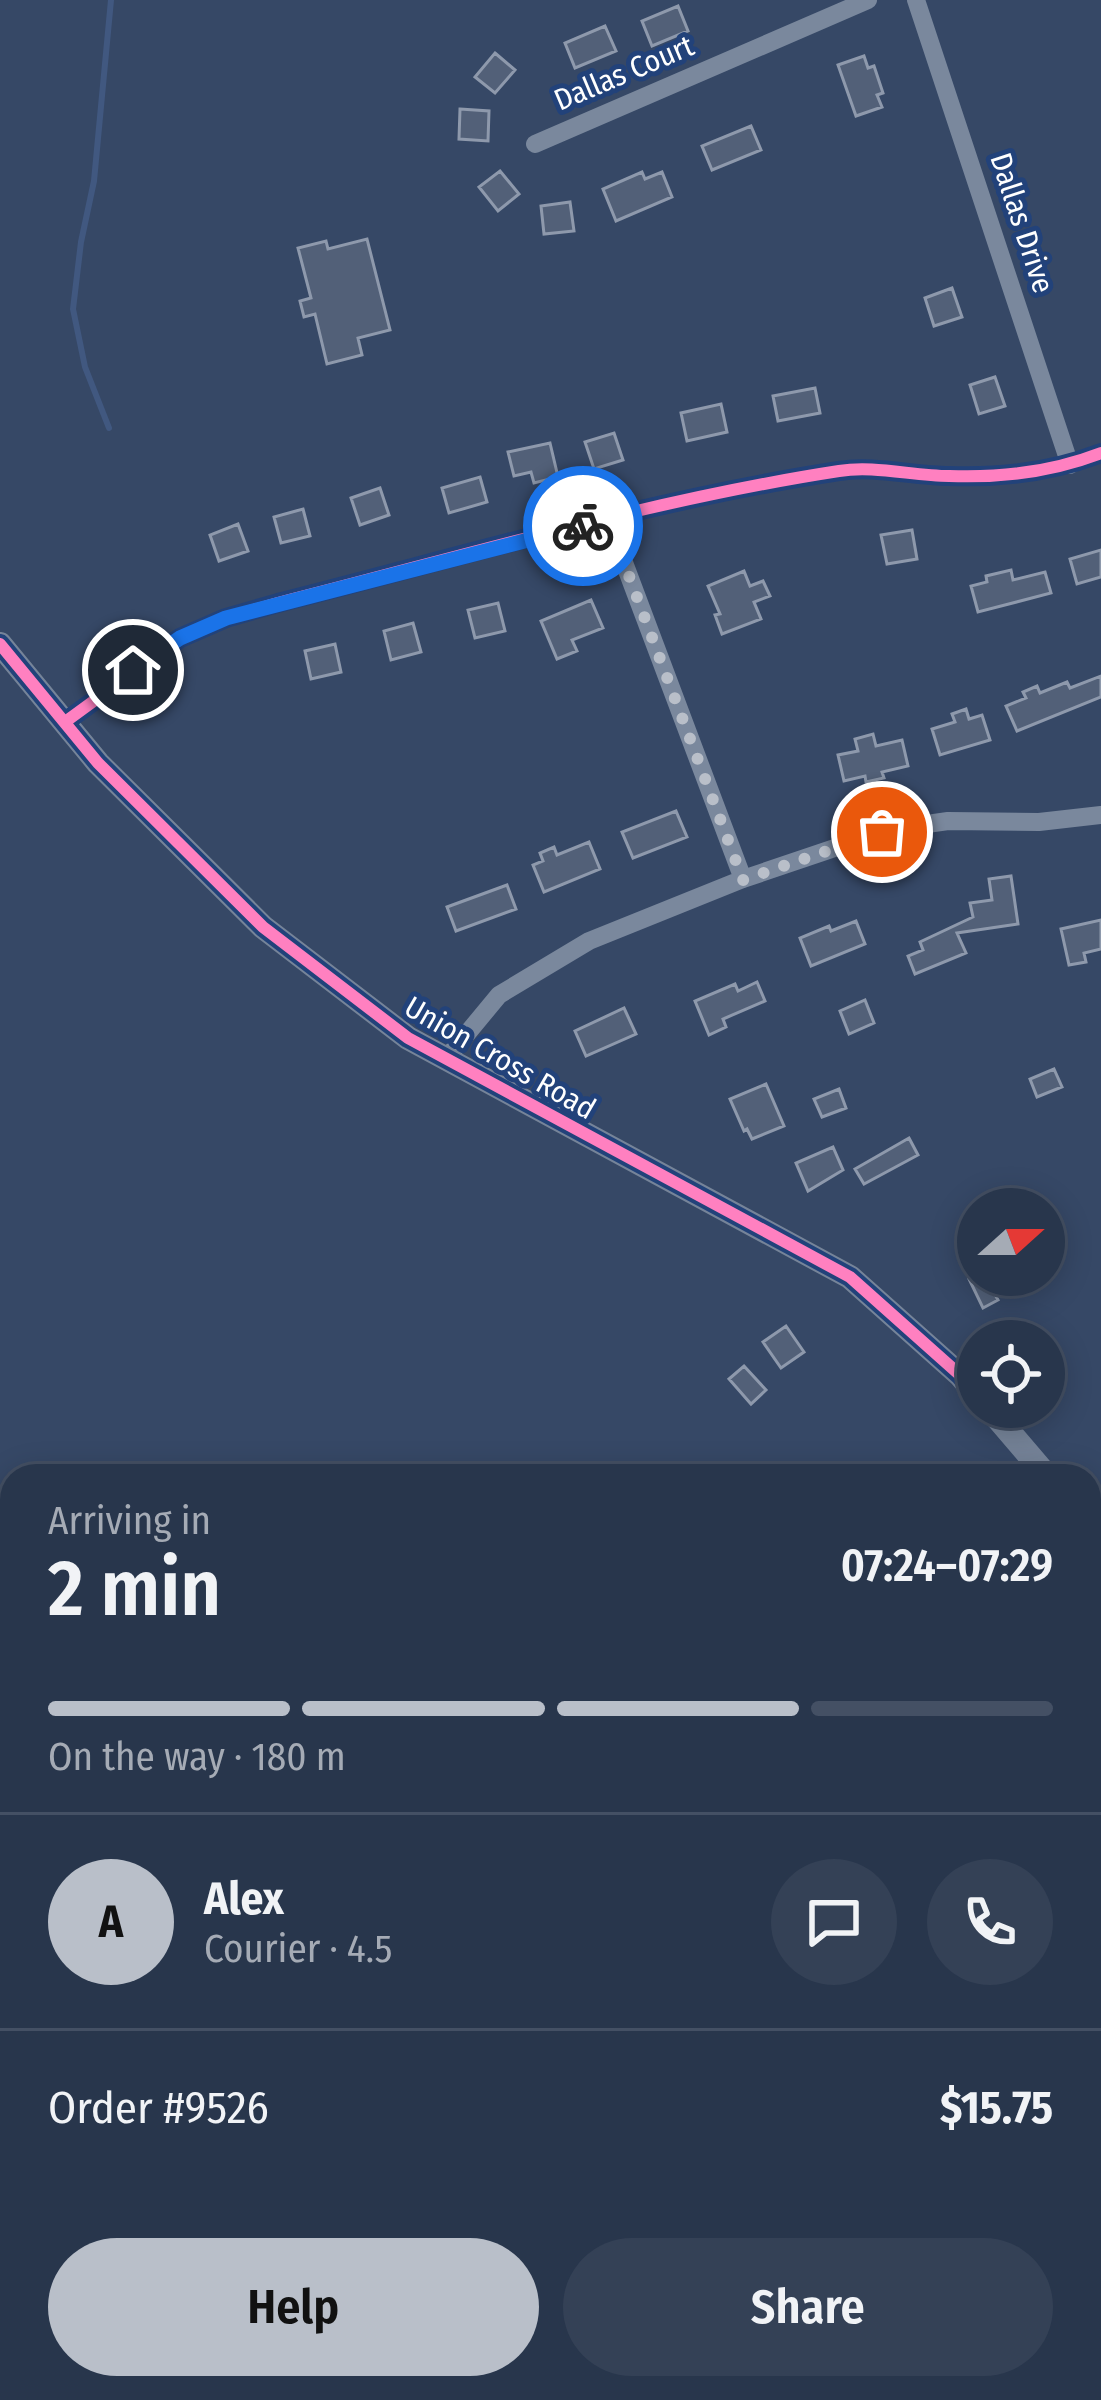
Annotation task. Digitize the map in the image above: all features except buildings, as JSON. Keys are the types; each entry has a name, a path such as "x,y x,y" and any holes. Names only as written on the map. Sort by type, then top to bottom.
{"main road":[{"name":"Union Cross Road","path":"0,644 98,763 263,927 408,1038 850,1277 957,1372"},
{"path":"1006,1428 1037,1464"}],"street":[{"name":"Dallas Court","path":"535,144 868,0"},
{"name":"Dallas Drive","path":"916,0 1070,465"},
{"path":"65,722 180,638 226,618 608,520 848,470 1011,476 1070,465 1101,453"},
{"path":"608,520 743,880"},
{"path":"446,1059 499,995 535,973 590,941 743,880 882,832 913,826 1101,815"}],"waterway":[{"path":"109,428 85,367 73,309 94,181 111,0"}],"cycle path":[{"path":"65,722 180,638 226,618 487,548 698,497 839,471 1007,475 1101,453"},
{"path":"0,644 98,763 263,927 408,1038 850,1277 957,1372"}],"way so far":[{"path":"583,526 608,520 743,880 882,832"}],"route":[{"path":"133,670 180,638 226,618 583,526"}]}
